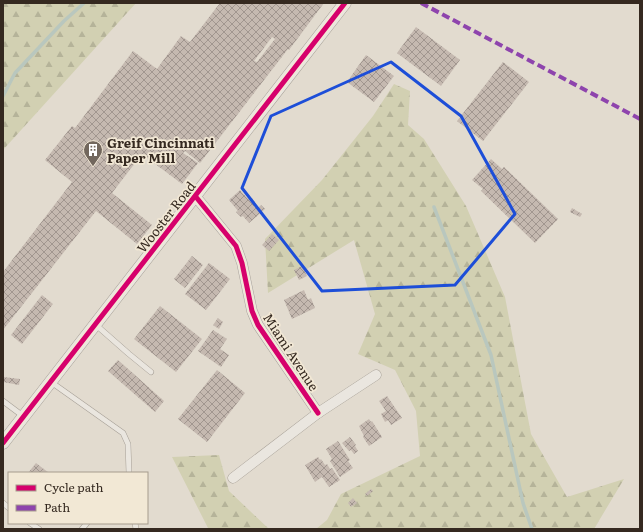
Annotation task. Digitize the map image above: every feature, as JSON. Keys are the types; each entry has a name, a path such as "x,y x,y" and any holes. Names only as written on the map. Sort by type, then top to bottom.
{"street":[{"name":"Wooster Road","path":"3,443 196,197 345,3"},
{"name":"Miami Avenue","path":"196,197 236,246 242,263 252,311 258,325 318,413"},
{"path":"233,478 318,413 376,375"}],"lane":[{"path":"96,325 152,372"},
{"path":"51,382 123,433 128,444 129,470"},
{"path":"3,401 24,417"}],"highlighted area":[{"path":"391,62 461,116 515,214 455,285 322,291 242,188 271,116"}],"green space":[{"path":"3,3 136,3 3,150"},
{"path":"394,84 410,91 408,125 424,139 466,206 505,297 531,434 567,497 624,479 594,529 316,529 327,520 341,494 420,456 416,411 395,370 358,354 375,314 354,240 268,293 265,239 322,180 373,116"},
{"path":"219,455 229,491 269,529 208,528 172,457"}],"building":[{"name":"Greif Cincinnati Paper Mill","path":"220,3 324,3 200,163 185,151 183,153 198,163 182,184 142,154 112,193 152,225 137,244 96,211 3,330 3,272 72,182 45,160 72,126 75,128 133,51 157,69 181,36 190,42","holes":["272,37 275,39 257,62 254,61"]},
{"path":"416,27 460,60 441,86 397,53"},
{"path":"366,55 394,76 374,102 347,82"},
{"path":"503,62 529,82 483,141 457,121"},
{"path":"491,159 502,169 504,167 558,219 535,243 481,191 483,189 472,180"},
{"path":"240,190 249,200 252,198 256,204 254,206 257,209 261,205 265,209 249,223 243,216 241,217 236,212 238,211 229,200"},
{"path":"572,208 582,214 580,217 570,212"},
{"path":"272,234 279,240 269,251 262,245"},
{"path":"192,256 203,265 185,288 174,279"},
{"path":"209,263 230,279 206,310 185,294"},
{"path":"302,266 307,276 299,280 294,270"},
{"path":"304,290 308,300 311,298 315,308 292,319 284,300"},
{"path":"42,295 53,304 22,344 11,335"},
{"path":"160,306 202,339 176,372 134,339"},
{"path":"218,318 223,322 219,329 213,325"},
{"path":"213,330 227,339 220,349 229,355 221,367 198,351"},
{"path":"118,360 164,401 155,412 108,371"},
{"path":"217,370 245,393 207,442 178,419"},
{"path":"3,377 20,379 19,385 3,382"},
{"path":"387,396 402,418 391,425 388,420 385,422 381,414 386,411 379,401"},
{"path":"369,419 371,422 372,421 382,437 369,446 363,437 364,436 359,426"},
{"path":"350,437 356,445 355,446 358,451 354,454 342,443"},
{"path":"338,441 350,460 348,461 353,468 340,477 330,461 332,459 326,449"},
{"path":"318,457 325,465 327,464 330,469 332,468 340,480 329,487 322,477 315,482 305,465"},
{"path":"36,463 48,472 29,472"},
{"path":"371,489 373,491 367,496 365,494"},
{"path":"353,498 357,503 351,507 348,503"}],"waterway":[{"path":"3,96 15,73 64,21 84,3"},
{"path":"434,207 491,355 523,503 532,529"}],"marked path":[{"path":"421,3 640,119"}],"cycle path":[{"path":"3,443 345,3"},
{"path":"196,197 236,246 242,263 252,311 258,325 318,413"}],"place":[{"name":"Greif Cincinnati Paper Mill","path":"93,167"}]}
